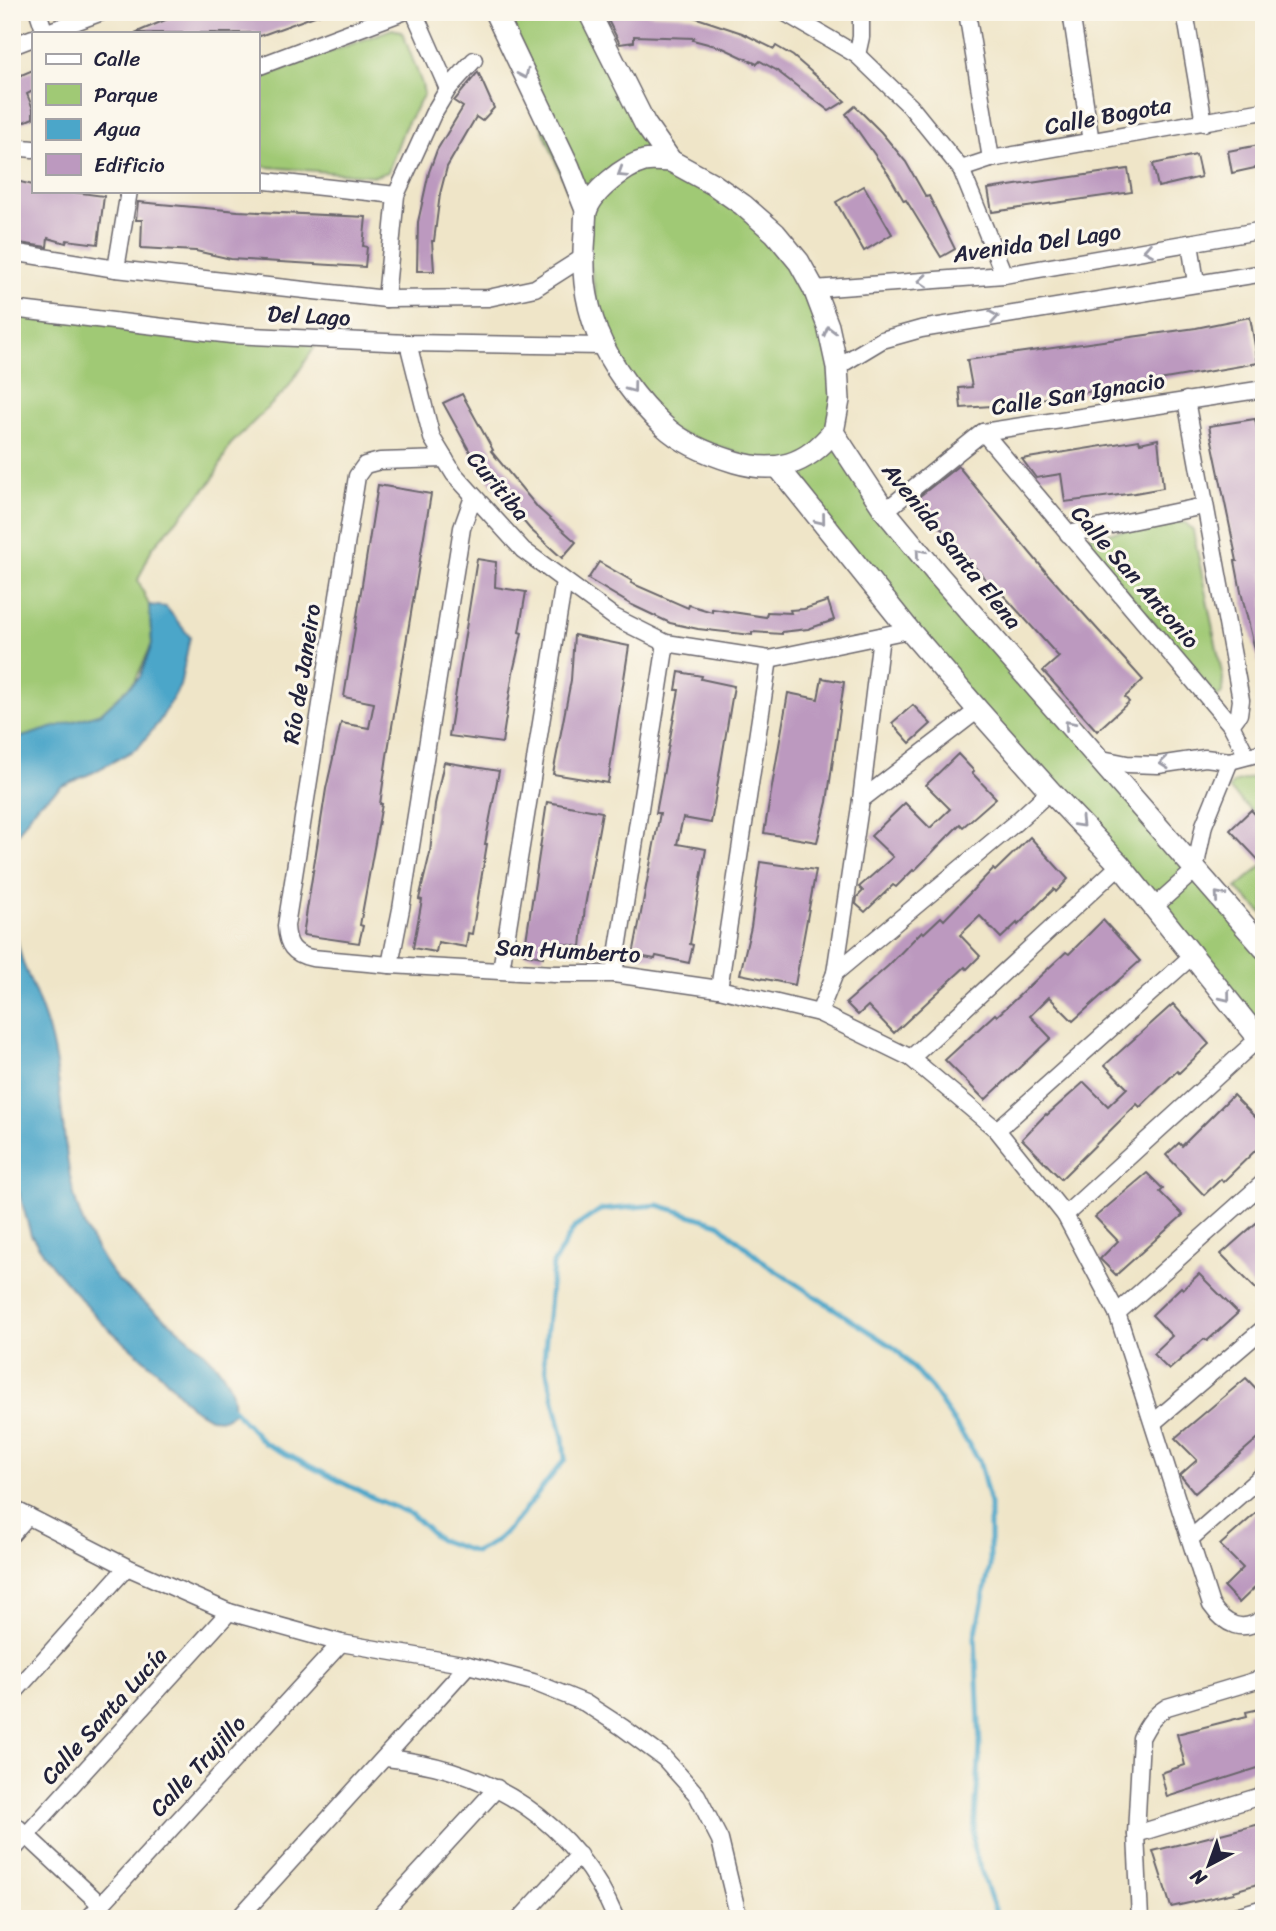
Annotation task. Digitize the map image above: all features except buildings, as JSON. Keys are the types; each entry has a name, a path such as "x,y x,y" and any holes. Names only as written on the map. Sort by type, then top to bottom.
{"street":[{"path":"38,12 45,32"},
{"path":"48,32 102,12"},
{"path":"259,65 402,12"},
{"path":"414,12 448,89"},
{"path":"495,12 569,167 586,210 582,258 586,298 604,346 624,378 667,429 698,447 725,459 757,468 778,467 800,460 818,450 833,432 839,400 837,367 828,326 814,289 799,262 775,233 723,191 671,161 645,124 589,12"},
{"path":"784,12 857,55 910,106 961,169 1004,275"},
{"path":"857,55 861,37 861,12"},
{"path":"967,12 991,159"},
{"path":"1071,12 1091,142"},
{"path":"1185,12 1203,123"},
{"path":"12,46 32,38"},
{"path":"386,299 396,195 412,157 448,89 474,60"},
{"name":"Calle Bogota","path":"961,169 991,159 1264,111"},
{"path":"12,147 32,149"},
{"path":"586,210 603,186 625,170 646,160 671,161"},
{"path":"259,180 396,195"},
{"path":"116,269 129,192"},
{"name":"Avenida Del Lago","path":"814,289 1004,275 1264,230"},
{"path":"1190,243 1196,283"},
{"path":"12,252 116,269 386,299 488,298 535,288 582,258"},
{"path":"837,367 882,340 921,329 1264,273"},
{"name":"Del Lago","path":"12,309 231,335 408,343 604,346"},
{"name":"Curitiba","path":"408,343 432,438 473,497 523,550 614,617 666,643 769,659"},
{"name":"Calle San Ignacio","path":"885,511 983,432 1264,389"},
{"path":"1186,400 1241,700 1238,714 1231,725"},
{"name":"Avenida Santa Elena","path":"833,432 885,511 1264,948"},
{"name":"Calle San Antonio","path":"983,432 1231,725 1247,756"},
{"name":"Río de Janeiro","path":"313,958 293,951 287,942 286,926 355,485 360,471 372,463 445,458"},
{"path":"778,467 978,710 1155,906 1261,1041 1065,1215"},
{"path":"390,965 462,528 473,497"},
{"path":"1068,534 1204,506"},
{"path":"501,970 564,581"},
{"path":"719,989 769,659 909,629"},
{"path":"819,1013 835,973 861,800 881,636"},
{"path":"614,974 666,643"},
{"path":"861,800 978,710"},
{"path":"1097,758 1127,764 1158,765 1205,758 1230,761 1264,752"},
{"path":"1155,906 1195,870 1204,825 1230,761"},
{"path":"835,973 1049,791"},
{"path":"911,1058 1120,865"},
{"path":"997,1130 1192,956"},
{"name":"San Humberto","path":"313,958 554,974 614,974 719,989 819,1013 911,1058 997,1130 1065,1215 1117,1312 1211,1605 1220,1619 1232,1625 1245,1626 1264,1618"},
{"path":"1117,1312 1264,1182"},
{"path":"1154,1422 1264,1328"},
{"path":"1190,1539 1264,1474"},
{"path":"12,1508 127,1567 229,1612 341,1643 468,1665 533,1682 585,1703 664,1759 697,1795 720,1840 739,1919"},
{"path":"12,1534 29,1516"},
{"path":"12,1695 127,1567"},
{"name":"Calle Santa Lucía","path":"12,1851 229,1612"},
{"name":"Calle Trujillo","path":"88,1919 341,1643"},
{"path":"237,1919 468,1665"},
{"path":"1140,1919 1136,1834 1141,1738 1151,1720 1167,1707 1264,1678"},
{"path":"386,1758 443,1767 497,1788 541,1818 579,1855 596,1879 616,1919"},
{"path":"377,1919 497,1788"},
{"path":"1136,1834 1264,1795"},
{"path":"12,1822 101,1905"},
{"path":"520,1919 579,1855"},
{"path":"1226,1919 1264,1908"}],"green space":[{"path":"495,12 589,12 671,161 775,233 828,326 834,432 885,511 1264,948 1264,1045 778,467 667,429 604,346 585,233"},
{"path":"392,29 403,34 424,94 404,129 388,172 375,176 259,166 259,78"},
{"path":"12,309 320,339 287,389 230,445 212,481 152,548 138,580 149,605 152,644 135,681 101,713 14,741 12,740"},
{"path":"1177,522 1186,523 1193,531 1223,678 1222,693 1215,698 1084,539"},
{"path":"1264,774 1264,823 1229,789 1233,783"},
{"path":"1264,864 1264,915 1236,888"}],"water":[{"path":"149,605 166,607 190,637 180,686 159,722 138,748 62,786 36,806 12,842 12,740 101,713 140,677 152,644"},
{"path":"12,917 23,963 49,1032 70,1174 85,1228 117,1279 191,1340 224,1376 232,1395 232,1414 223,1419 210,1418 191,1407 161,1374 101,1322 52,1266 31,1235 12,1167"}],"waterway":[{"path":"230,1406 264,1443 411,1514 439,1540 475,1552 494,1542 508,1529 565,1460 563,1438 544,1359 553,1264 574,1228 600,1210 658,1205 719,1224 767,1265 896,1349 932,1389 979,1460 990,1504 990,1566 975,1637 980,1747 973,1847 998,1919"}]}
